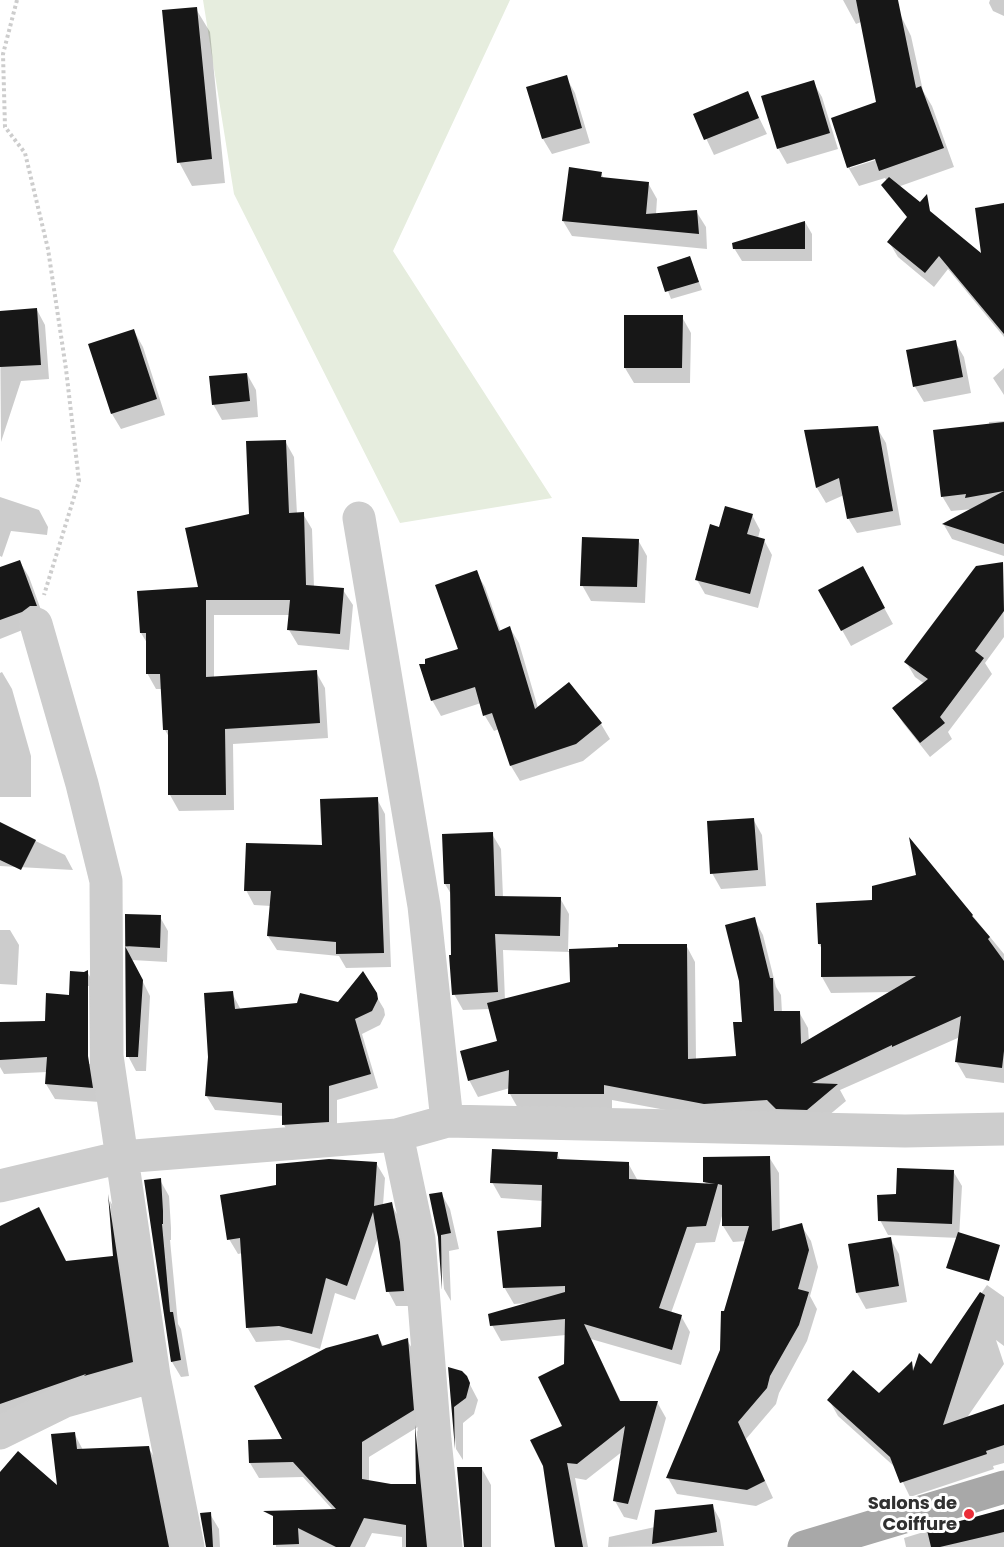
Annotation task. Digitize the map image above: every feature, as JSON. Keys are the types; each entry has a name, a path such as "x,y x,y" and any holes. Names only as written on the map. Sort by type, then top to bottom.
{"main road":[{"path":"804,1547 1004,1486"}],"street":[{"path":"358,518 424,906 447,1121"},
{"path":"36,624 82,784 106,881 107,1056 154,1376 188,1547"},
{"path":"0,1185 122,1157 397,1135 447,1121 905,1131 1004,1129"},
{"path":"397,1135 419,1239 446,1547"},
{"path":"0,1433 65,1401 154,1376"}],"path":[{"path":"17,0 3,54 5,126 25,153 48,249 66,369 79,481 36,624"}],"green space":[{"path":"203,0 510,0 393,251 552,498 400,523 234,194"}],"building":[{"path":"856,0 898,0 916,88 921,86 944,148 879,171 875,159 847,168 831,118 876,102"},
{"path":"197,7 212,159 177,163 162,10"},
{"path":"567,75 582,128 542,139 526,87"},
{"path":"814,80 830,133 777,149 761,96"},
{"path":"748,91 759,118 704,140 693,114"},
{"path":"569,167 602,172 601,177 649,182 646,214 697,210 699,234 562,221"},
{"path":"889,177 920,202 927,194 930,211 981,253 975,208 1004,203 1004,334 939,256 925,273 887,242 907,217 881,185"},
{"path":"805,221 805,249 733,249 732,243"},
{"path":"690,256 699,282 665,292 657,267"},
{"path":"37,308 41,365 0,367 0,311"},
{"path":"624,315 683,315 682,368 624,368"},
{"path":"134,329 157,399 111,414 88,344"},
{"path":"956,340 963,377 913,387 906,350"},
{"path":"247,373 250,401 212,405 209,376"},
{"path":"1004,422 1004,491 965,498 966,494 941,497 933,430"},
{"path":"878,426 893,511 847,519 839,478 816,488 804,430"},
{"path":"286,440 289,513 304,512 306,585 344,588 340,634 287,630 290,600 206,600 206,677 317,670 320,723 225,729 226,795 168,795 168,730 163,730 160,674 146,674 146,633 140,633 137,591 198,587 185,528 249,514 246,441"},
{"path":"1004,491 1004,544 942,524"},
{"path":"725,506 753,514 747,534 765,539 750,594 695,580 710,524 719,527"},
{"path":"582,537 639,539 637,587 580,586"},
{"path":"20,560 37,606 30,606 22,612 0,620 0,567"},
{"path":"1003,562 1004,611 975,651 984,658 940,717 945,723 920,743 892,708 928,679 904,662 976,566"},
{"path":"863,566 885,608 841,631 818,590"},
{"path":"477,570 499,631 510,626 535,709 569,682 602,723 576,744 510,766 492,713 483,716 475,687 431,701 419,664 425,664 425,659 458,649 435,585"},
{"path":"378,797 384,953 336,954 336,942 267,936 271,891 244,891 246,843 322,845 320,799"},
{"path":"754,818 758,870 710,874 707,821"},
{"path":"0,822 36,840 21,870 0,860"},
{"path":"493,832 495,896 561,897 560,936 495,934 498,992 452,995 449,955 451,955 450,884 444,884 442,834"},
{"path":"909,837 990,937 988,939 1004,961 1002,1068 955,1062 961,1016 892,1047 892,1045 812,1083 838,1084 807,1110 776,1109 767,1100 704,1104 604,1085 604,1094 508,1094 509,1070 468,1081 460,1051 497,1041 487,1003 570,982 569,949 618,947 618,944 687,944 688,1059 736,1056 733,1022 742,1022 739,981 725,925 755,917 770,978 773,978 774,1011 800,1011 801,1044 916,976 821,977 821,944 818,944 816,903 872,900 872,886 916,875"},
{"path":"125,914 161,915 160,948 125,946"},
{"path":"125,946 143,980 138,1057 126,1057"},
{"path":"88,970 88,1056 93,1088 45,1084 47,1057 0,1060 0,1022 45,1021 46,993 69,995 70,971"},
{"path":"363,971 377,993 378,999 372,1011 355,1019 371,1074 329,1086 329,1122 282,1125 282,1103 205,1096 208,1057 204,993 233,991 235,1009 297,1003 300,993 338,1002"},
{"path":"492,1149 558,1152 557,1159 629,1162 629,1179 715,1184 703,1182 703,1157 770,1156 772,1231 802,1223 809,1250 798,1289 809,1292 799,1325 770,1376 767,1388 738,1422 765,1481 747,1490 666,1478 720,1350 721,1311 724,1311 749,1226 722,1226 722,1185 718,1184 706,1226 687,1227 659,1308 682,1315 672,1350 584,1324 620,1401 658,1401 628,1504 613,1501 625,1426 577,1464 567,1463 583,1547 555,1547 543,1466 530,1440 562,1426 538,1377 564,1364 565,1319 490,1326 488,1314 565,1292 565,1286 503,1288 497,1231 541,1227 542,1185 490,1183"},
{"path":"329,1159 377,1162 374,1206 392,1202 400,1242 404,1291 386,1292 373,1212 347,1286 326,1278 312,1334 279,1326 246,1328 240,1238 227,1240 220,1195 276,1185 276,1164"},
{"path":"897,1168 954,1170 952,1224 878,1221 877,1195 896,1194"},
{"path":"161,1178 162,1224 170,1312 173,1312 181,1360 171,1362 144,1180"},
{"path":"442,1192 451,1233 441,1235 442,1290 438,1237 429,1194"},
{"path":"108,1194 133,1362 84,1376 86,1374 0,1404 0,1226 39,1207 66,1261 113,1256"},
{"path":"958,1232 1000,1245 989,1281 946,1268"},
{"path":"891,1237 899,1286 856,1293 848,1244"},
{"path":"980,1292 985,1295 943,1425 1004,1404 1004,1445 986,1451 987,1454 900,1483 890,1457 827,1400 853,1370 879,1393 912,1361 913,1371 919,1353 931,1364"},
{"path":"378,1334 382,1346 408,1338 414,1410 362,1442 362,1479 391,1484 416,1484 415,1425 427,1547 406,1547 406,1525 364,1518 350,1547 336,1547 298,1528 299,1544 273,1545 273,1516 263,1511 336,1509 293,1462 249,1463 248,1440 282,1439 254,1386 326,1348"},
{"path":"448,1367 462,1371 470,1383 466,1398 454,1407 455,1449"},
{"path":"75,1432 77,1449 149,1446 169,1547 0,1547 0,1472 18,1451 57,1485 51,1434"},
{"path":"457,1467 482,1467 482,1547 464,1547"},
{"path":"713,1504 717,1532 652,1544 655,1510"},
{"path":"1004,1509 1004,1532 940,1547 931,1547 927,1530"},
{"path":"211,1512 213,1547 206,1547 200,1513"}],"place":[{"name":"Salons de Coiffure","path":"969,1514"}]}
